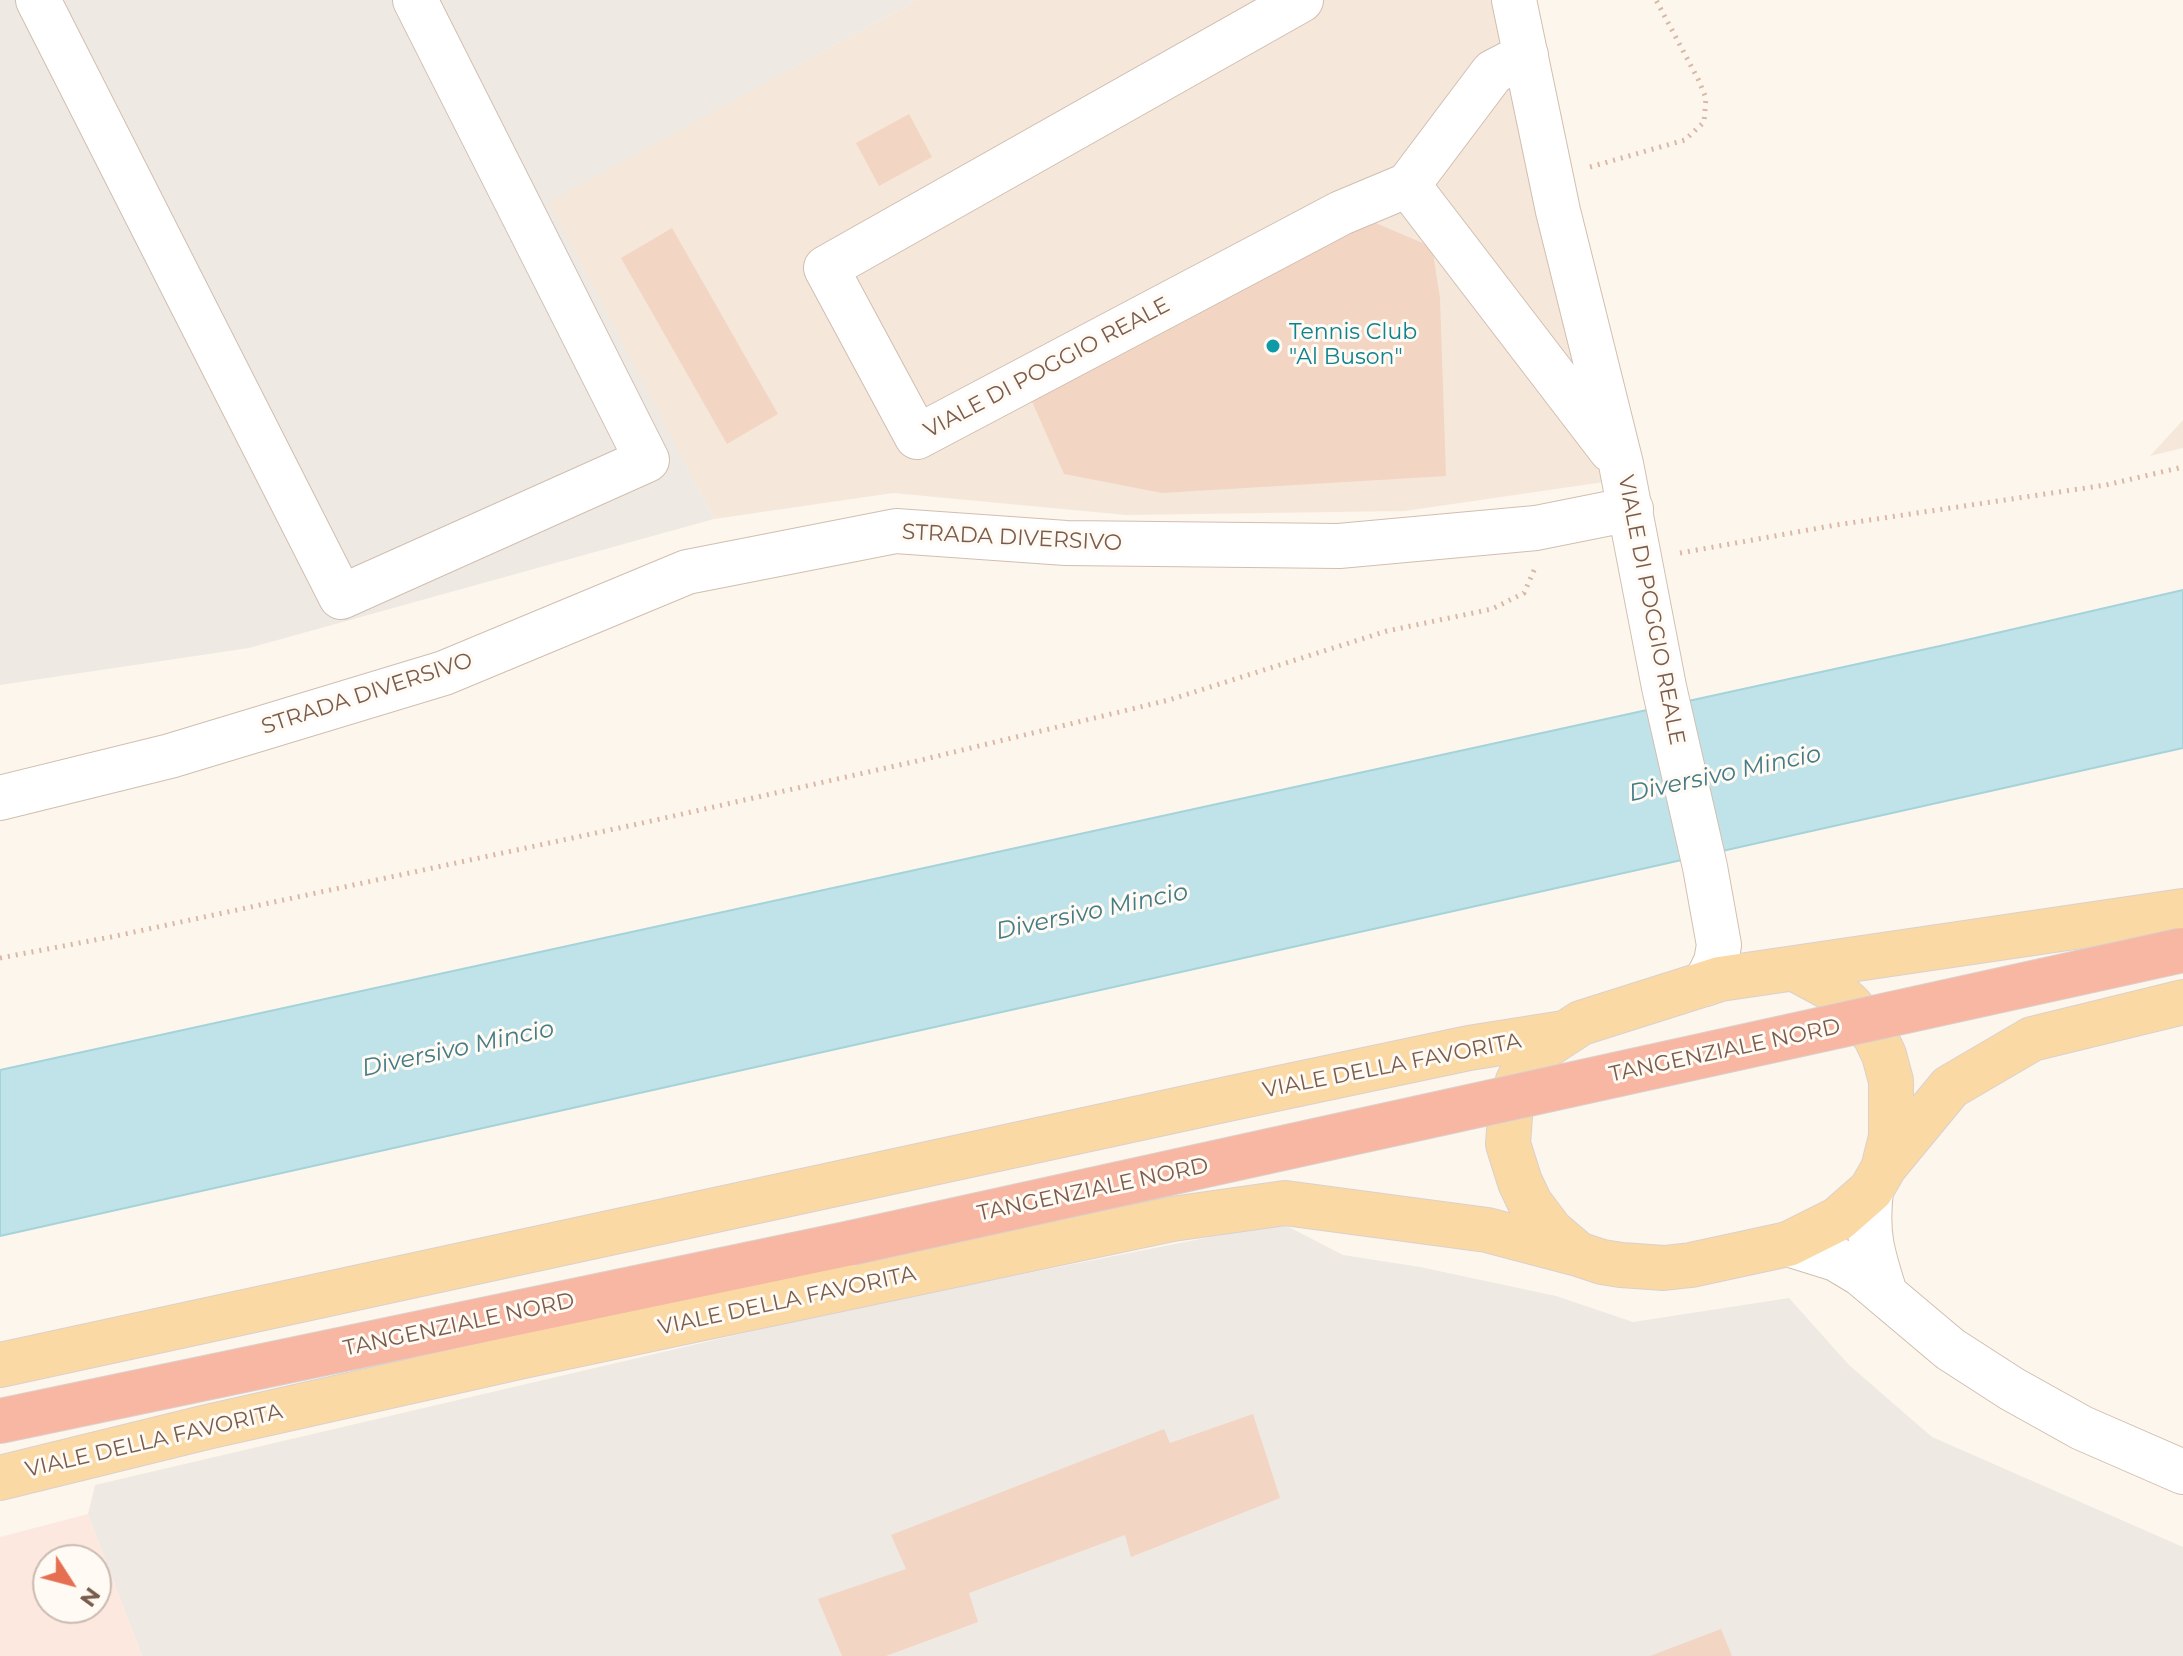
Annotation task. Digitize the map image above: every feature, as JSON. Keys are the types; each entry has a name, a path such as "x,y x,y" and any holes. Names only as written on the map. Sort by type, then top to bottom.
{"highway":[{"name":"TANGENZIALE NORD","path":"0,1421 851,1243 2183,950"}],"main road":[{"path":"1776,971 2183,911"},
{"path":"1578,1254 1551,1231 1530,1203 1517,1174 1508,1144 1511,1103 1518,1081 1541,1049 1564,1033 1712,964 1776,971 1834,990 1875,1036 1891,1081 1892,1107 1891,1137 1877,1179"},
{"path":"1877,1179 1950,1087 2032,1039 2183,1002"},
{"name":"VIALE DELLA FAVORITA","path":"0,1365 1469,1048 1564,1033"},
{"name":"VIALE DELLA FAVORITA","path":"0,1478 207,1427 523,1356 1172,1219 1285,1203 1487,1230 1602,1262 1664,1268 1788,1244 1838,1219 1877,1179"}],"street":[{"path":"38,0 341,597 647,460 415,0"},
{"name":"VIALE DI POGGIO REALE","path":"1301,0 826,268 917,437 1341,213 1408,185 1621,464"},
{"name":"VIALE DI POGGIO REALE","path":"1514,0 1552,178 1631,509 1664,687 1705,867 1712,964"},
{"path":"1408,185 1493,72 1526,55"},
{"name":"STRADA DIVERSIVO","path":"0,798 170,756 444,673 687,572 896,531 1066,543 1339,546 1536,528 1631,509"},
{"path":"1877,1179 1869,1231 1885,1293"},
{"path":"1788,1244 1836,1259 1861,1274 1950,1349 2012,1389 2082,1428 2183,1472"}],"path":[{"path":"1552,178 1685,140 1704,122 1706,98 1656,0"},
{"path":"1640,560 1836,525 2106,485 2183,467"},
{"path":"0,958 647,822 1169,700 1387,631 1492,609 1524,593 1540,557 1536,528"}],"shaded area":[{"path":"0,0 917,0 549,202 714,519 249,648 0,685"},
{"path":"917,0 1498,0 1604,482 1405,511 1126,515 893,493 714,519 548,202"},
{"path":"2183,420 2183,448 2150,456"},
{"path":"1281,1223 1343,1255 1420,1267 1556,1296 1633,1322 1789,1298 1849,1365 1932,1437 2183,1547 2183,1656 142,1656 112,1577 112,1544 99,1544 88,1514 95,1485 851,1308"},
{"path":"88,1514 99,1544 32,1544 32,1624 112,1624 112,1577 142,1656 0,1656 0,1537"}],"water":[{"name":"Diversivo Mincio","path":"2183,590 2183,748 0,1236 0,1070 1949,644"}],"building":[{"path":"909,114 932,157 879,186 856,143"},
{"name":"Tennis Club \"Al Buson\"","path":"1357,215 1432,247 1440,298 1446,476 1162,493 1064,474 1026,388"},
{"path":"672,228 778,414 727,444 621,258"},
{"path":"1253,1414 1280,1498 1131,1557 1125,1535 969,1593 978,1622 886,1656 842,1656 818,1599 906,1569 891,1535 1164,1429 1170,1443"},
{"path":"1721,1629 1732,1656 1650,1656"}],"place":[{"name":"Tennis Club \"Al Buson\"","path":"1273,346"}]}
